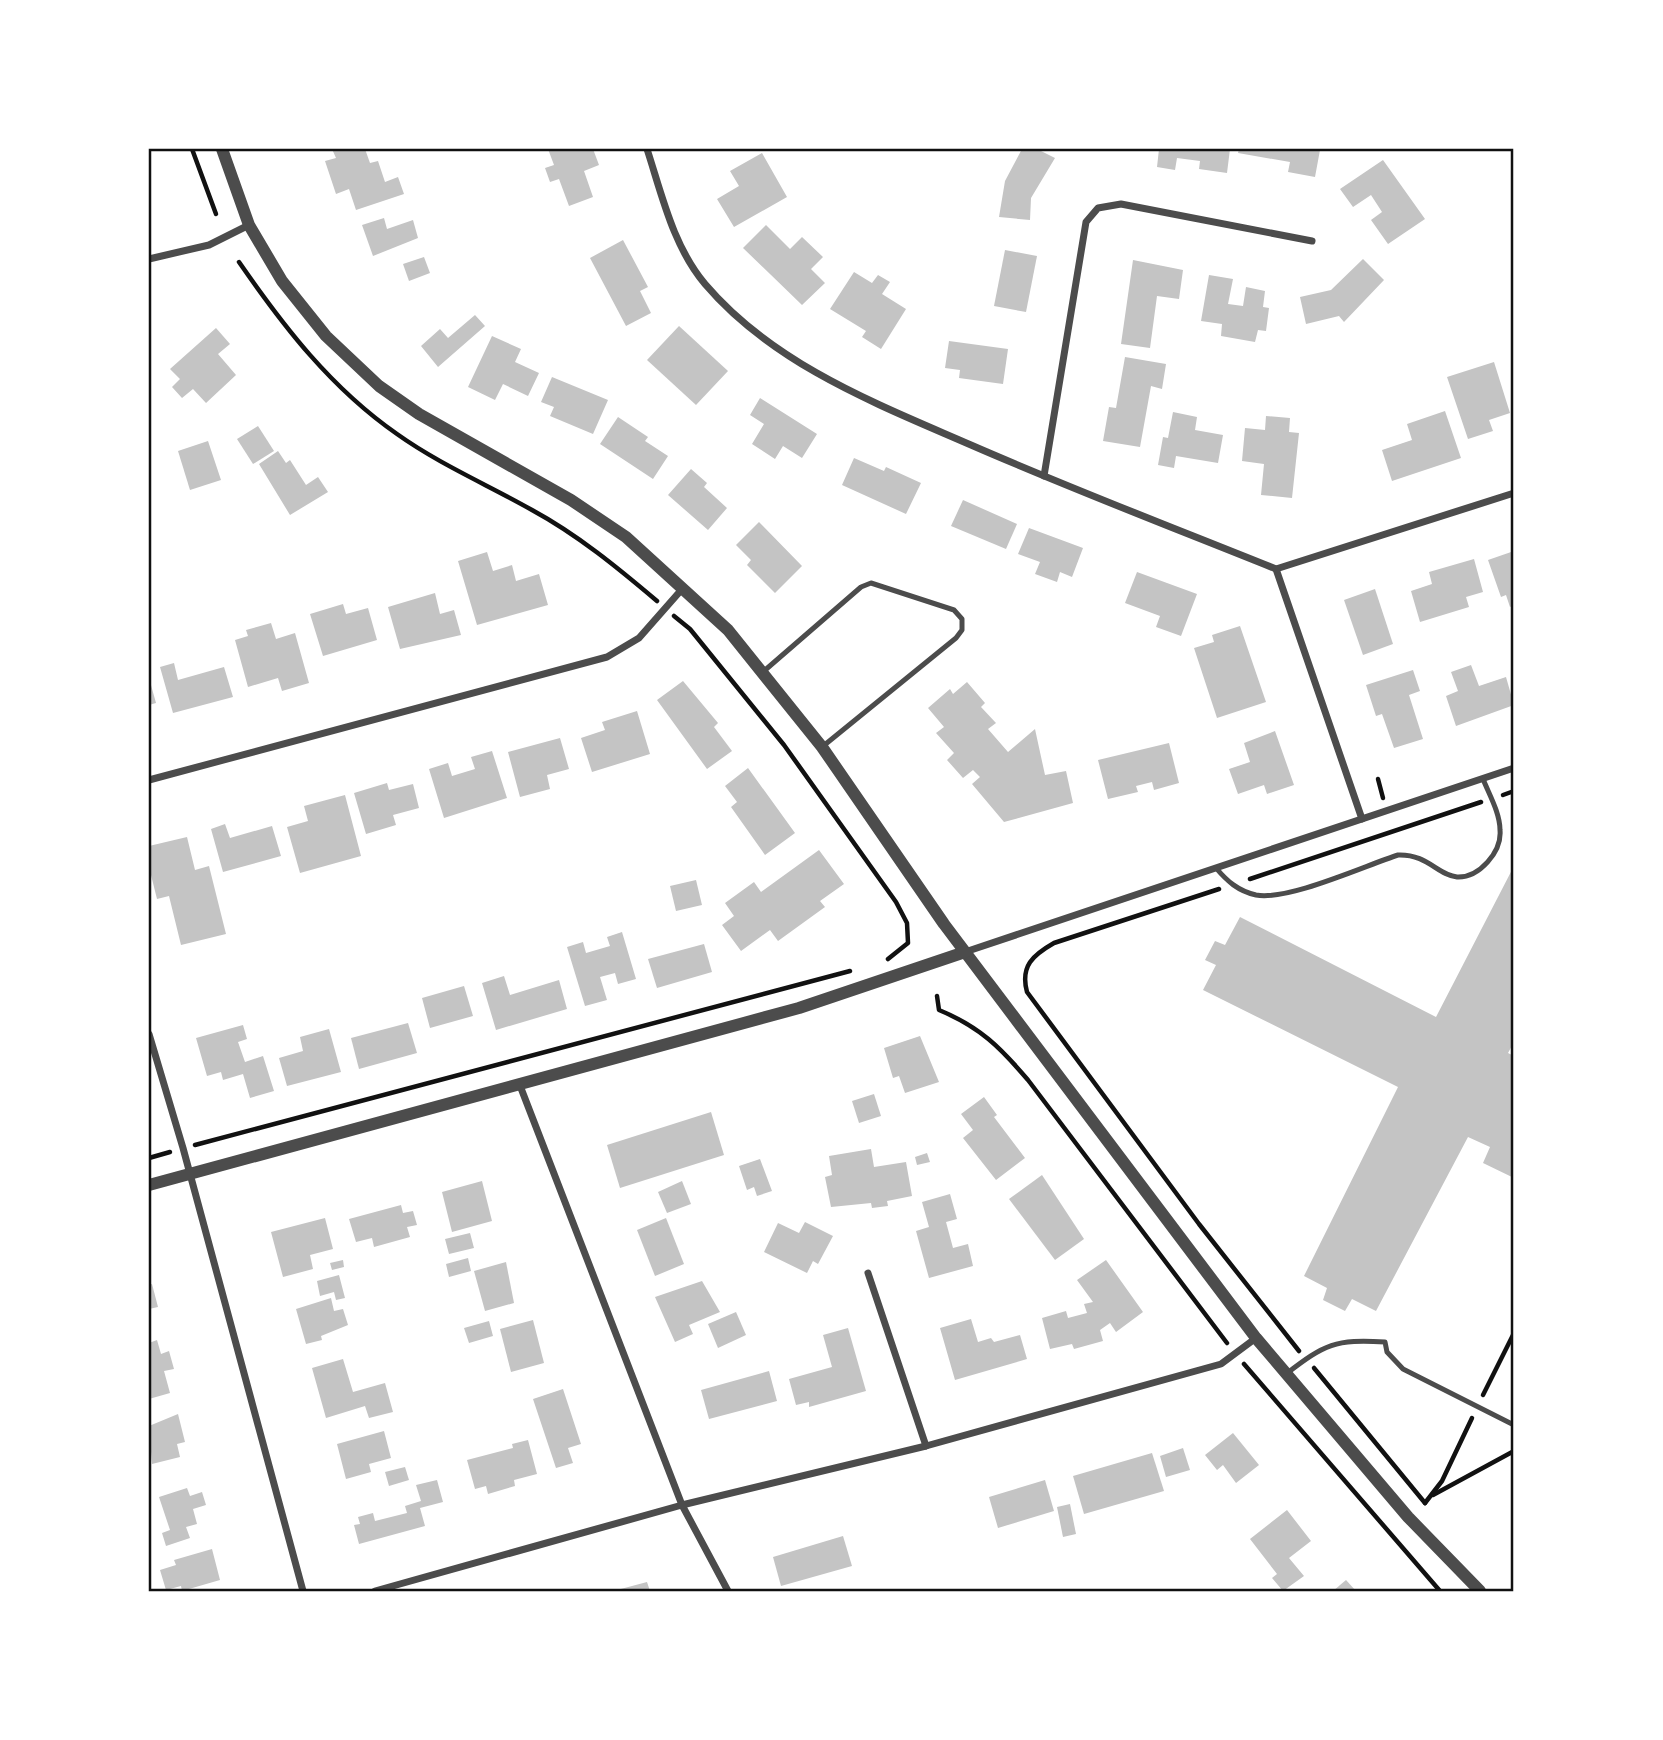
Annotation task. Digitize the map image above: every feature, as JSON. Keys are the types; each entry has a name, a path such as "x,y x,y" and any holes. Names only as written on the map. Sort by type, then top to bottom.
{"street":[{"path":"222,149 249,225 282,281 319,327 379,386 419,414 571,500 626,537 728,629 822,747 965,952 1256,1338 1408,1517 1480,1591"},
{"path":"647,149 678,243 705,284 758,333 837,387 1044,476 1276,569 1514,494"},
{"path":"1044,476 1086,222 1098,208 1121,204 1312,241"},
{"path":"149,259 209,245 249,225"},
{"path":"1276,569 1362,819"},
{"path":"149,780 607,657 639,638 683,587"},
{"path":"149,1185 799,1008 1514,768"},
{"path":"149,1034 183,1148 303,1591"},
{"path":"519,1083 681,1506 728,1591"},
{"path":"867,1273 926,1446"},
{"path":"375,1591 681,1506 926,1446 1222,1364 1256,1338"}],"lane":[{"path":"764,671 861,587 871,583 954,610 961,619 962,630 956,638 822,747"},
{"path":"1216,868 1231,885 1254,894 1276,897 1398,855 1414,855 1455,877 1469,875 1484,866 1499,843 1500,830 1483,779"},
{"path":"1286,1374 1327,1345 1340,1342 1385,1342 1387,1352 1403,1369 1514,1425"}],"path":[{"path":"192,149 216,214"},
{"path":"239,262 284,327 346,395 398,435 535,511 608,559 690,629 784,745 896,902 907,923 908,943 889,959 880,962"},
{"path":"1514,791 1054,943 1035,954 1024,970 1027,992 1199,1224 1424,1503 1440,1489 1514,1451"},
{"path":"149,1157 861,967"},
{"path":"937,996 939,1010 964,1021 997,1044 1028,1080 1237,1355 1440,1591"}],"building":[{"path":"332,149 365,149 370,163 378,161 385,182 398,177 404,194 356,210 349,189 336,194 325,161 336,158"},
{"path":"548,149 593,149 599,165 584,171 593,197 569,206 559,179 550,182 545,168 554,165"},
{"path":"1022,149 1037,149 1055,158 1031,198 1030,220 999,217 1005,181"},
{"path":"1159,149 1230,149 1227,173 1199,169 1200,161 1177,158 1175,170 1157,167"},
{"path":"1239,149 1320,150 1315,177 1288,172 1290,162 1238,153"},
{"path":"762,153 787,197 734,227 717,199 739,186 730,171"},
{"path":"1383,160 1425,219 1388,244 1371,220 1382,212 1371,195 1353,207 1340,189"},
{"path":"384,218 387,229 413,220 418,238 373,256 362,225"},
{"path":"766,225 790,249 802,237 823,257 811,269 825,283 802,305 743,248"},
{"path":"623,240 648,287 640,291 651,313 626,326 590,258"},
{"path":"1005,250 1037,256 1026,312 994,306"},
{"path":"424,257 430,273 409,281 403,264"},
{"path":"1363,259 1384,280 1344,322 1339,316 1306,324 1300,297 1331,290"},
{"path":"1133,260 1183,270 1179,299 1157,296 1150,348 1121,344"},
{"path":"854,272 872,283 878,275 890,282 882,294 906,309 881,349 862,337 866,331 830,309"},
{"path":"1209,275 1233,279 1228,304 1243,306 1246,287 1265,291 1263,307 1269,308 1266,331 1258,330 1255,342 1221,336 1222,324 1201,321"},
{"path":"475,315 485,326 438,367 421,346 440,329 448,338"},
{"path":"679,326 728,371 696,405 647,360"},
{"path":"216,328 230,344 218,354 236,375 206,403 193,389 182,398 172,387 180,379 170,369"},
{"path":"492,336 521,349 515,362 539,373 528,396 503,384 495,400 468,387"},
{"path":"949,341 1008,349 1003,384 959,378 960,370 945,368"},
{"path":"1125,357 1166,364 1162,389 1151,386 1140,447 1103,441 1109,407 1116,408"},
{"path":"1494,362 1510,413 1489,420 1493,431 1468,439 1447,377"},
{"path":"552,377 608,400 593,434 550,416 554,407 541,402"},
{"path":"760,398 817,434 802,458 783,446 775,459 752,444 764,424 750,415"},
{"path":"1445,411 1461,458 1392,481 1382,450 1412,440 1407,424"},
{"path":"1173,412 1197,417 1195,430 1223,435 1218,463 1176,456 1174,468 1158,465 1163,437 1168,438"},
{"path":"1266,416 1290,418 1289,432 1299,433 1292,498 1261,495 1264,464 1242,461 1245,428 1265,430"},
{"path":"618,417 648,437 645,441 668,456 653,479 600,444"},
{"path":"258,426 274,451 253,464 237,439"},
{"path":"208,441 221,480 190,490 178,451"},
{"path":"278,451 286,463 290,460 306,485 318,477 328,492 290,515 259,464"},
{"path":"854,458 884,471 886,467 921,483 906,514 842,485"},
{"path":"691,469 707,483 704,487 727,508 708,530 668,495"},
{"path":"963,500 1017,524 1006,549 951,526"},
{"path":"759,522 802,566 775,593 747,565 751,560 736,545"},
{"path":"1029,528 1083,548 1072,577 1060,572 1057,582 1035,574 1040,562 1018,554"},
{"path":"1514,551 1514,605 1510,607 1506,595 1501,597 1488,560"},
{"path":"487,552 493,571 512,565 516,581 539,574 548,605 477,625 458,561"},
{"path":"1474,559 1483,592 1466,597 1469,607 1420,622 1411,591 1432,584 1429,572"},
{"path":"1137,572 1197,594 1181,636 1156,627 1160,616 1125,603"},
{"path":"1375,589 1393,644 1363,655 1344,600"},
{"path":"435,593 440,614 454,610 461,635 400,649 388,607"},
{"path":"343,604 346,614 368,608 377,640 323,656 310,614"},
{"path":"271,623 276,639 295,633 309,683 282,691 278,678 248,687 235,640 248,636 246,630"},
{"path":"1240,626 1266,702 1217,718 1194,648 1214,642 1212,635"},
{"path":"174,663 178,680 224,667 233,697 173,713 160,667"},
{"path":"1471,665 1479,686 1506,677 1514,705 1456,726 1446,696 1458,691 1451,672"},
{"path":"1413,670 1420,691 1409,695 1423,739 1394,748 1382,714 1376,716 1366,685"},
{"path":"149,678 156,703 149,705"},
{"path":"683,681 718,723 714,727 732,751 707,769 657,700"},
{"path":"967,682 985,703 981,707 996,723 988,729 1008,752 1035,729 1045,775 1066,771 1073,803 1004,822 972,784 980,777 973,770 963,778 947,760 954,753 936,733 944,727 928,708 950,689 953,694"},
{"path":"637,711 650,754 592,772 581,738 605,730 602,722"},
{"path":"1275,731 1294,785 1267,794 1264,785 1238,794 1229,769 1250,762 1244,743"},
{"path":"560,738 569,769 547,775 550,789 520,797 508,752"},
{"path":"1169,743 1179,783 1154,790 1152,782 1136,786 1138,792 1108,799 1098,760"},
{"path":"492,751 507,798 444,818 429,769 448,763 452,776 475,769 471,757"},
{"path":"748,768 795,833 765,855 731,807 737,802 725,786"},
{"path":"387,783 389,790 413,784 419,808 393,815 396,825 366,834 354,793"},
{"path":"345,795 361,856 300,873 287,827 308,821 304,806"},
{"path":"225,824 230,838 272,826 281,856 223,872 211,829"},
{"path":"187,837 195,870 209,866 226,934 181,945 169,896 157,899 149,867 149,846"},
{"path":"819,850 844,884 820,901 825,907 778,941 770,930 741,951 722,925 734,916 725,903 754,882 761,892"},
{"path":"1514,866 1514,1042 1508,1053 1514,1056 1514,1178 1483,1163 1490,1147 1468,1137 1376,1311 1352,1299 1345,1311 1323,1300 1327,1288 1304,1276 1398,1087 1203,990 1216,965 1205,960 1215,941 1225,945 1240,917 1436,1017"},
{"path":"696,880 702,905 676,911 670,886"},
{"path":"622,932 636,979 618,984 615,973 600,977 607,1000 585,1006 567,947 583,942 586,953 610,946 607,937"},
{"path":"704,944 712,972 657,988 648,959"},
{"path":"504,976 510,995 559,980 567,1009 496,1030 482,983"},
{"path":"464,986 473,1016 430,1028 422,998"},
{"path":"408,1023 417,1053 359,1069 351,1038"},
{"path":"243,1025 247,1039 238,1042 245,1062 263,1056 274,1091 250,1098 243,1074 223,1080 221,1072 207,1076 196,1038"},
{"path":"329,1029 341,1072 287,1086 279,1058 303,1051 300,1037"},
{"path":"920,1036 939,1082 905,1093 899,1076 893,1078 884,1048"},
{"path":"874,1094 881,1116 859,1123 852,1101"},
{"path":"984,1097 997,1115 994,1117 1025,1158 996,1180 963,1138 973,1130 961,1114"},
{"path":"711,1112 724,1155 620,1188 607,1145"},
{"path":"871,1149 874,1167 906,1162 912,1196 887,1201 888,1206 872,1208 871,1203 831,1207 825,1177 832,1175 829,1156"},
{"path":"927,1153 930,1162 917,1165 915,1157"},
{"path":"760,1159 772,1191 757,1196 754,1187 747,1190 739,1166"},
{"path":"1042,1175 1084,1239 1055,1260 1009,1199"},
{"path":"482,1181 492,1221 452,1232 442,1192"},
{"path":"682,1181 691,1204 667,1213 658,1192"},
{"path":"950,1194 957,1219 946,1222 953,1248 968,1244 973,1266 929,1278 916,1231 929,1227 922,1202"},
{"path":"401,1205 403,1213 413,1211 417,1225 407,1227 410,1237 374,1247 372,1238 356,1242 349,1219"},
{"path":"325,1218 333,1249 310,1255 313,1269 283,1277 271,1232"},
{"path":"666,1218 684,1264 655,1276 637,1230"},
{"path":"805,1222 833,1236 818,1264 813,1261 807,1273 764,1252 778,1223 799,1233"},
{"path":"470,1233 474,1248 449,1254 445,1239"},
{"path":"468,1258 471,1271 449,1277 446,1264"},
{"path":"343,1260 344,1267 332,1270 330,1263"},
{"path":"1106,1260 1143,1312 1116,1332 1110,1323 1100,1330 1103,1341 1074,1349 1072,1344 1050,1349 1042,1318 1066,1311 1068,1318 1087,1313 1084,1304 1093,1302 1077,1280"},
{"path":"506,1262 514,1303 485,1311 474,1271"},
{"path":"339,1275 345,1298 336,1300 334,1292 320,1296 317,1281"},
{"path":"702,1281 720,1312 689,1325 693,1334 675,1342 655,1297"},
{"path":"152,1284 158,1307 149,1309 149,1285"},
{"path":"331,1298 334,1311 343,1309 348,1325 321,1336 322,1340 306,1344 296,1309"},
{"path":"736,1312 746,1335 718,1348 708,1324"},
{"path":"971,1319 978,1342 991,1338 994,1342 1020,1335 1027,1359 955,1380 940,1328"},
{"path":"533,1320 544,1363 511,1372 500,1329"},
{"path":"489,1321 493,1336 469,1343 464,1328"},
{"path":"848,1328 866,1391 809,1407 809,1402 796,1405 789,1379 832,1367 823,1335"},
{"path":"157,1340 161,1354 169,1351 174,1369 164,1371 170,1393 149,1399 149,1343"},
{"path":"343,1359 353,1392 385,1383 393,1412 369,1418 365,1406 326,1418 312,1368"},
{"path":"769,1371 777,1401 709,1419 701,1390"},
{"path":"563,1389 581,1444 568,1448 573,1463 556,1468 533,1399"},
{"path":"178,1414 185,1442 177,1444 180,1457 152,1464 149,1426"},
{"path":"384,1431 391,1458 369,1464 371,1472 346,1479 337,1444"},
{"path":"1233,1433 1259,1465 1236,1483 1223,1465 1217,1470 1205,1455"},
{"path":"528,1440 537,1474 514,1480 515,1486 488,1494 486,1486 475,1489 467,1460 513,1448 512,1444"},
{"path":"1183,1448 1190,1470 1166,1477 1160,1456"},
{"path":"1152,1453 1164,1491 1084,1514 1073,1476"},
{"path":"405,1467 409,1480 389,1486 385,1472"},
{"path":"437,1480 443,1502 420,1508 425,1526 359,1544 354,1525 360,1524 358,1517 373,1513 375,1521 407,1513 405,1506 421,1501 416,1485"},
{"path":"1045,1480 1054,1511 998,1528 989,1497"},
{"path":"187,1488 190,1496 202,1492 206,1505 193,1509 197,1524 186,1527 190,1538 166,1546 162,1533 170,1530 159,1497"},
{"path":"1070,1504 1076,1534 1063,1537 1057,1507"},
{"path":"1287,1510 1311,1541 1289,1558 1304,1576 1283,1591 1272,1578 1277,1574 1250,1539"},
{"path":"843,1536 852,1566 781,1586 773,1557"},
{"path":"212,1549 220,1580 182,1591 181,1586 166,1590 160,1570 176,1565 174,1560"},
{"path":"1346,1580 1356,1591 1333,1591"},
{"path":"647,1582 650,1591 617,1591 617,1590"}]}
